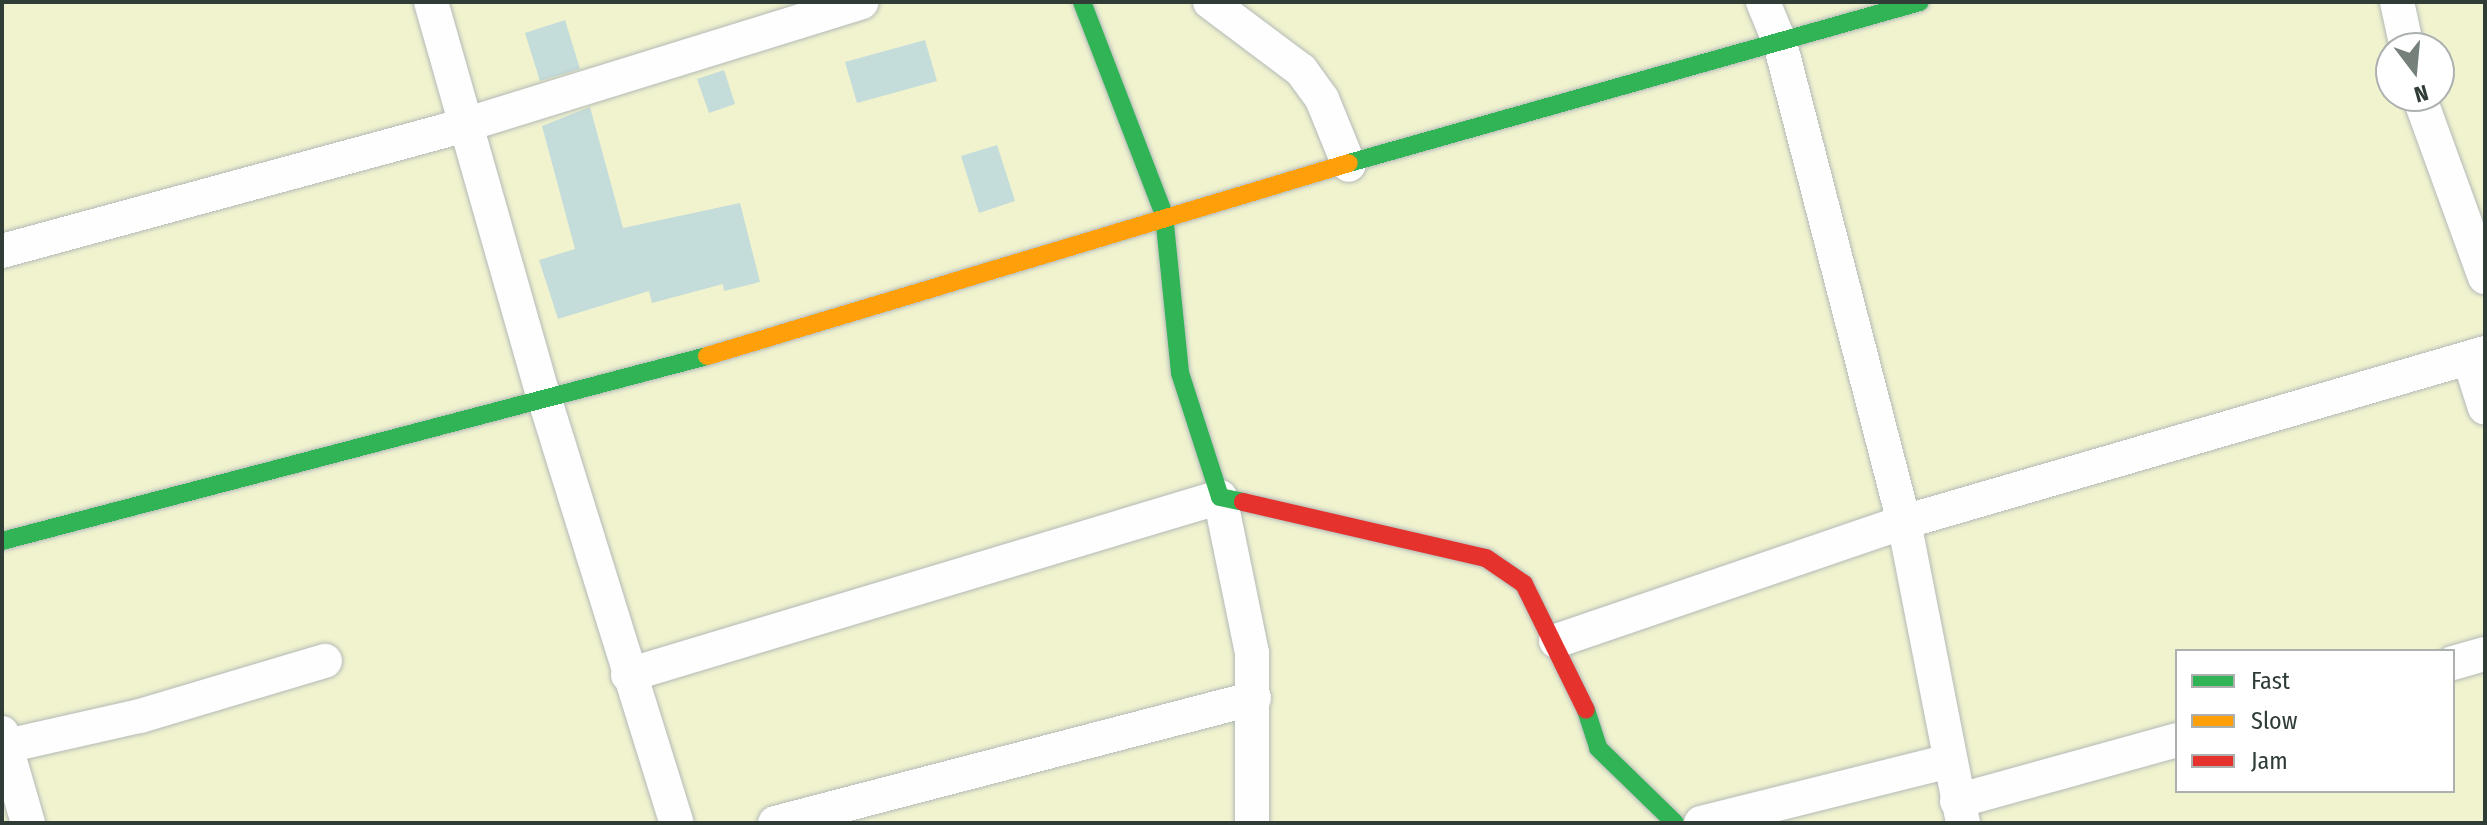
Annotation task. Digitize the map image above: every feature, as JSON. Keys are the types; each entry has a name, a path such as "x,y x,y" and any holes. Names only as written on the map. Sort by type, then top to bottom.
{"street":[{"path":"431,2 543,394 628,675 677,823"},
{"path":"2,251 468,124 862,2"},
{"path":"1082,2 1164,215 1180,373 1220,497 1252,653 1252,823"},
{"path":"1210,2 1301,70 1322,99 1349,165"},
{"path":"1763,2 1780,43 1904,522 1960,812 2175,741"},
{"path":"2,541 543,394 718,353 1164,215 1920,2"},
{"path":"2397,2 2404,32"},
{"path":"2425,112 2485,277"},
{"path":"1556,641 1904,522 2477,356 2485,408"},
{"path":"628,675 1220,497 1486,558 1524,584 1577,681 1598,748 1675,823"},
{"path":"2455,662 2485,654"},
{"path":"28,823 3,742 211,697 325,661"},
{"path":"775,823 1254,698"},
{"path":"1701,823 1949,761"}],"green space":[{"path":"2,2 2485,2 2485,823 2,823"}],"building":[{"path":"565,20 580,69 540,81 525,33"},
{"path":"925,40 937,81 857,103 845,62"},
{"path":"724,70 735,104 709,113 697,79"},
{"path":"590,107 623,228 740,203 760,282 724,291 723,284 652,303 649,291 558,319 539,260 575,249 542,126"},
{"path":"997,145 1015,201 979,213 961,156"}],"traffic: fast":[{"path":"1082,2 1164,215 1180,373 1220,497 1243,502"},
{"path":"1349,163 1920,2"},
{"path":"2,541 707,356"},
{"path":"1586,710 1598,748 1675,823"}],"traffic: slow":[{"path":"707,356 1349,163"}],"traffic: jam":[{"path":"1243,502 1486,558 1524,584 1586,710"}]}
